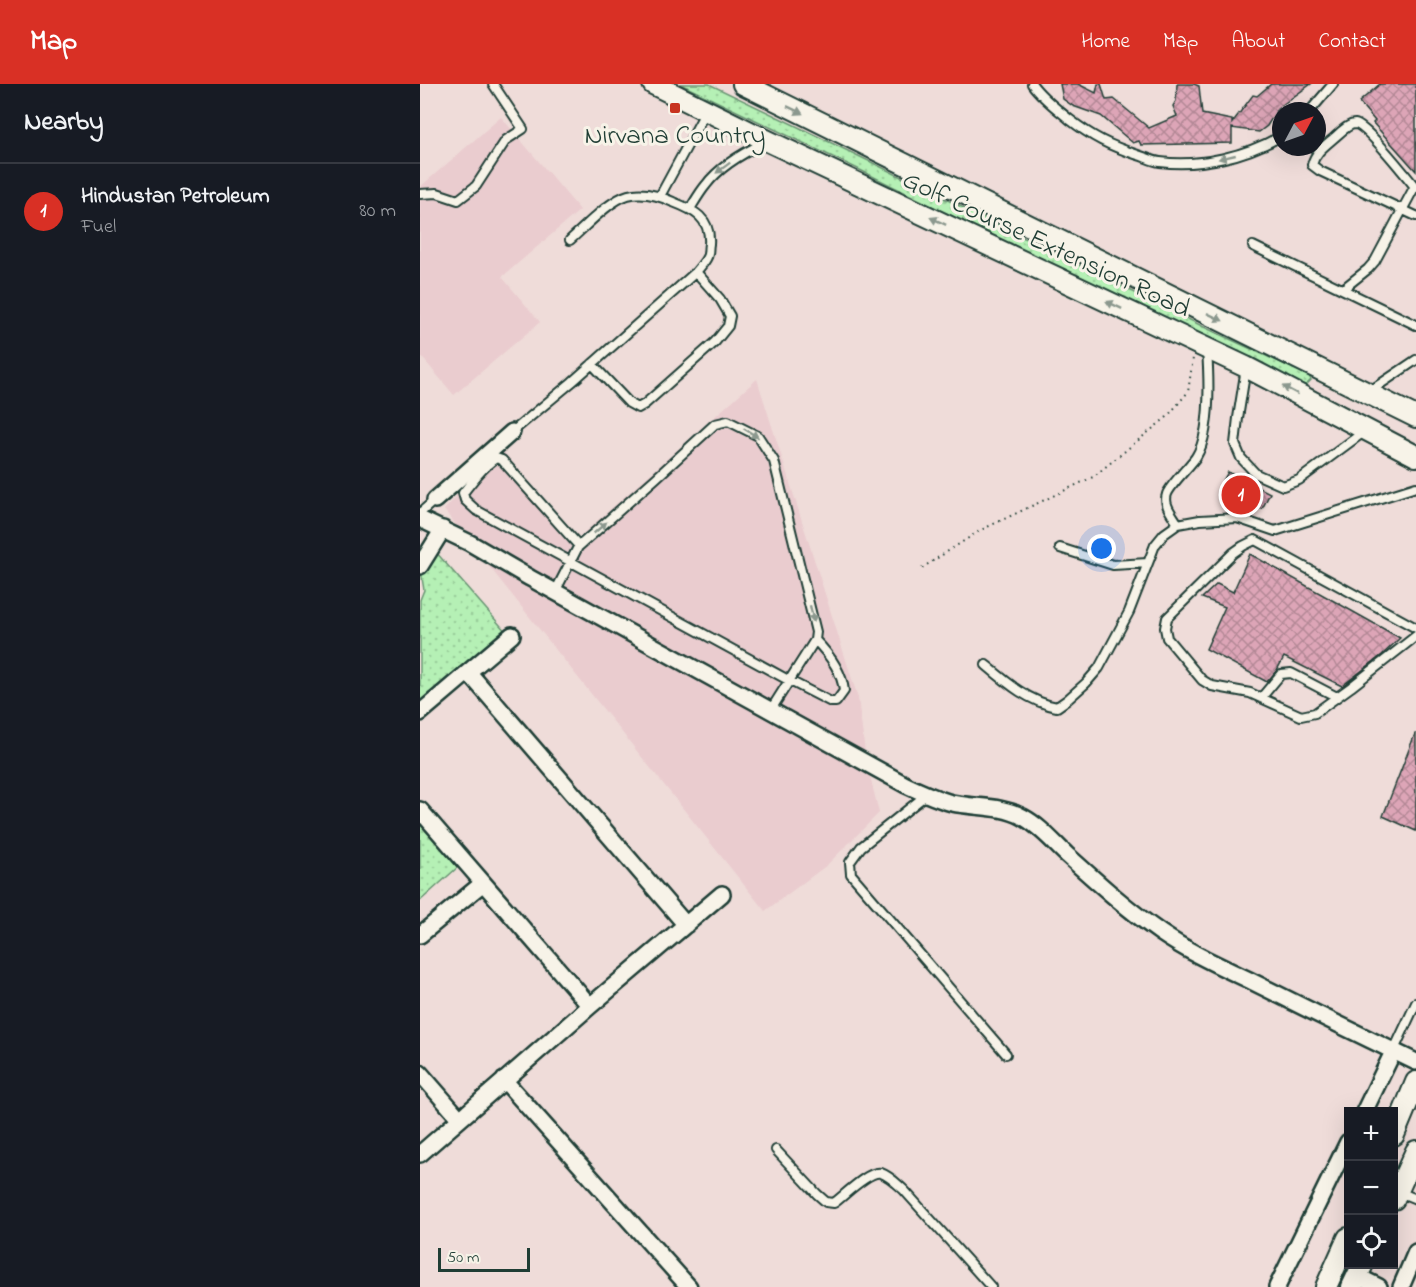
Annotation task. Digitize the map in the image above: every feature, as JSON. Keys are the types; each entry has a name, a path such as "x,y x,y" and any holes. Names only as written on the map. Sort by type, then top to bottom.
{"main road":[{"name":"Golf Course Extension Road","path":"653,84 768,141 1246,367 1416,456"},
{"name":"Golf Course Extension Road","path":"743,84 1416,417"},
{"path":"1320,406 1333,375"},
{"path":"1398,1125 1416,1082"},
{"path":"1398,1189 1416,1151"},
{"path":"1326,1287 1344,1247"}],"street":[{"path":"435,500 512,432"},
{"path":"420,519 443,529 926,795 953,803 1011,811 1024,817 1132,912 1163,935 1416,1062"},
{"path":"420,566 443,529"},
{"path":"420,713 512,635"},
{"path":"469,673 686,925"},
{"path":"420,810 590,1006"},
{"path":"420,935 483,883"},
{"path":"420,1154 722,894"},
{"path":"1366,1107 1393,1052"},
{"path":"420,1073 460,1119"},
{"path":"504,1080 689,1287"},
{"path":"1277,1287 1344,1150"},
{"path":"1401,1287 1416,1252"},
{"path":"1358,1276 1379,1287"}],"lane":[{"path":"420,194 437,193 458,200 476,186 506,140 523,129 493,84"},
{"path":"1032,84 1053,106 1088,134 1119,149 1159,162 1194,163 1230,157 1272,141"},
{"path":"1318,102 1333,84"},
{"path":"660,196 706,111"},
{"path":"1343,289 1375,261 1402,210 1415,187 1369,133 1357,124 1346,128 1319,151 1312,165 1320,171 1402,210 1416,216"},
{"path":"690,209 705,185 717,172 746,152 768,141"},
{"path":"512,432 696,272 707,257 709,236 705,222 690,209 660,196 630,194 620,198 570,240"},
{"path":"1253,246 1416,325"},
{"path":"592,364 629,403 638,408 716,342 728,326 730,316 720,299 696,272"},
{"path":"1178,524 1166,504 1167,494 1197,455 1203,441 1207,417 1209,373 1201,346"},
{"path":"1368,393 1416,360"},
{"path":"1246,367 1235,444 1241,458 1256,474 1282,486 1299,480 1366,430"},
{"path":"555,592 579,546 715,424 728,421 758,436 774,461 816,632 815,640 770,711"},
{"path":"579,546 502,460 496,458 490,462 463,493 465,500 476,510 790,681 831,702 836,702 844,691 843,682 822,647 815,640"},
{"path":"986,665 1018,690 1046,705 1057,707 1086,683 1099,668 1129,612 1155,545 1164,534 1178,524 1237,518 1275,531 1416,487"},
{"path":"420,513 435,500"},
{"path":"1414,625 1255,540 1243,546 1225,561 1167,618 1165,628 1167,638 1202,681 1212,686 1250,693 1301,716 1315,713 1416,636"},
{"path":"1060,548 1113,565 1148,563"},
{"path":"1261,698 1284,673 1291,673 1337,697"},
{"path":"926,795 861,847 850,862 850,874 1006,1054"},
{"path":"1393,1052 1416,1003"},
{"path":"776,1150 826,1202 834,1203 868,1175 878,1172 887,1176 904,1190 991,1287"},
{"path":"1398,1196 1416,1199"}],"path":[{"path":"922,568 981,530 1093,477 1167,417 1188,392 1201,346"}],"shaded area":[{"path":"501,117 580,210 502,277 540,322 454,395 420,355 420,187"},
{"path":"757,379 858,698 866,760 879,813 827,865 765,911 444,510 501,449 577,539"}],"green space":[{"path":"680,84 709,84 1206,328 1303,373 1311,380 1302,387 1170,325 858,169"},
{"path":"435,551 507,633 420,709 420,600 424,590 421,572"},
{"path":"420,824 458,867 420,901"}],"building":[{"path":"1060,84 1078,84 1096,93 1098,84 1101,84 1106,100 1114,99 1149,128 1177,116 1173,106 1176,101 1177,84 1194,84 1199,86 1202,114 1232,120 1232,123 1253,95 1257,96 1271,84 1311,84 1286,102 1272,102 1272,118 1267,126 1259,132 1232,128 1232,143 1141,145 1139,141 1133,143 1101,116 1073,106 1063,99"},
{"path":"1380,84 1416,84 1416,171 1373,123 1375,121 1359,102"},
{"path":"1228,472 1270,493 1262,509 1219,488"},
{"path":"1250,554 1400,638 1342,686 1284,657 1267,682 1206,649 1225,607 1202,598 1217,584 1233,592"},
{"path":"1416,734 1416,831 1383,816"}],"place":[{"name":"Nirvana Country","path":"675,108"},
{"name":"Hindustan Petroleum","path":"1241,495"}]}
